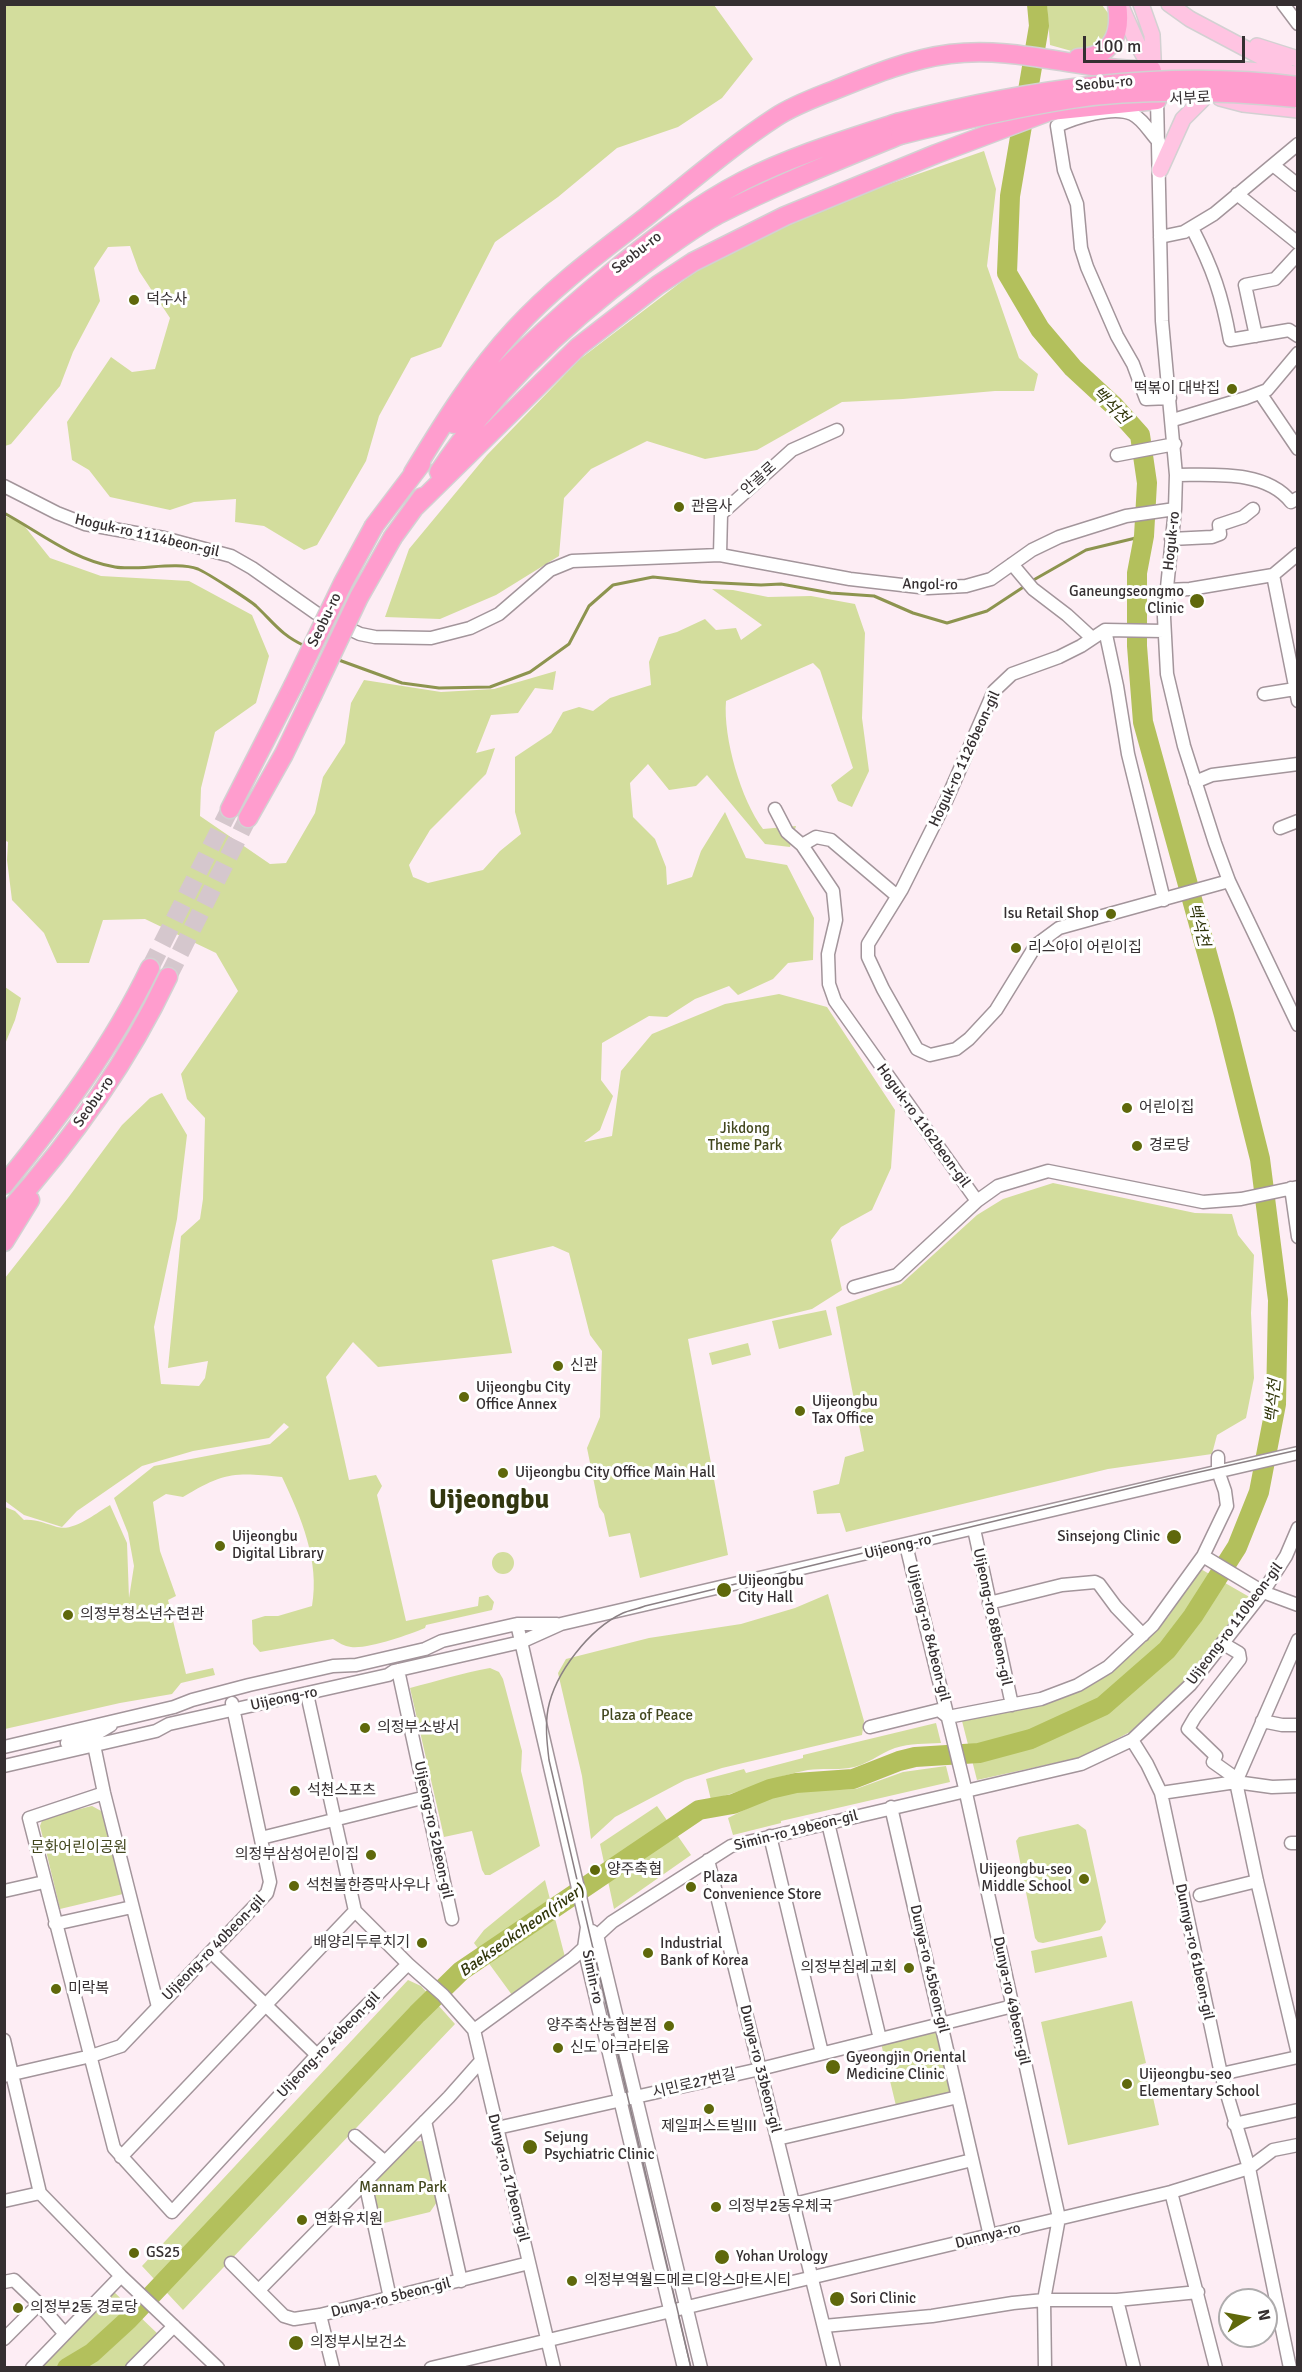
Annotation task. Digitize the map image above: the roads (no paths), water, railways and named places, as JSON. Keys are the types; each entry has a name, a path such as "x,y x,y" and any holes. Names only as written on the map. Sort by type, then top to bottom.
{"highway":[{"path":"1058,59 1091,57 1103,52 1113,41 1119,27 1118,4"},
{"path":"413,473 482,368 516,328 595,256 777,116 879,72 949,54 975,52 1058,59 1118,69 1152,70"},
{"name":"Seobu-ro","path":"230,809 374,526 413,473 496,377 561,314 668,228 703,203 755,176 824,147 899,129 1012,96 1119,82 1191,80 1266,82 1296,73"},
{"name":"Seobu-ro","path":"248,818 284,753 359,597 393,537 457,446 507,385 557,334 665,248 716,216 899,129 1073,99 1172,93 1298,98"},
{"path":"415,507 578,346 658,285 693,262 785,216 976,139 1120,105 1158,106"},
{"name":"Seobu-ro","path":"4,1185 61,1115 96,1063 150,968"},
{"name":"Seobu-ro","path":"4,1216 61,1147 118,1067 168,977"},
{"path":"4,1242 61,1147"}],"main road":[{"name":"Hoguk-ro","path":"1118,4 1152,70"},
{"name":"Hoguk-ro","path":"1141,4 1152,35 1152,70 1158,106"},
{"path":"1169,4 1190,19 1296,73"},
{"name":"서부로","path":"1152,70 1235,69 1296,73"},
{"name":"서부로","path":"1158,106 1215,97"},
{"path":"1215,97 1243,104 1298,111"},
{"path":"1160,170 1183,119 1215,97 1265,98 1298,103"}],"street":[{"path":"1283,4 1298,24"},
{"name":"Hoguk-ro","path":"1158,106 1162,321 1173,420 1176,475 1164,631 1170,688 1195,782 1229,881 1293,1000 1298,1025"},
{"path":"1159,141 1139,119 1121,111 1072,119 1053,119 1064,170 1077,204 1081,248 1092,283 1132,364 1146,399 1170,398"},
{"path":"1160,237 1184,232 1214,214 1298,144"},
{"path":"1273,165 1298,185"},
{"path":"1238,194 1298,243"},
{"path":"1192,228 1216,278 1230,340 1289,330 1298,336"},
{"path":"1256,336 1245,285 1275,279 1298,254"},
{"path":"1173,420 1267,390 1298,353"},
{"path":"1260,393 1298,449"},
{"name":"안골로","path":"720,555 721,514 792,450 837,430"},
{"path":"1117,454 1175,444"},
{"path":"1176,475 1224,475 1256,481 1274,486 1292,502 1298,498"},
{"name":"Hoguk-ro 1114beon-gil","path":"4,486 57,513 85,524 164,537 231,556 316,613 360,634 375,637 431,638 470,628 500,614 550,570 572,561 720,555"},
{"name":"Angol-ro","path":"720,555 808,573 928,588 966,586 991,579 1032,550 1059,537 1126,516 1175,509"},
{"path":"1172,539 1212,537 1220,534 1219,525 1243,517 1253,509"},
{"path":"1166,590 1190,589 1272,575 1298,554"},
{"path":"1012,564 1033,589 1067,615 1091,638"},
{"path":"1264,694 1296,695 1272,575"},
{"path":"1164,631 1109,629 1128,754 1164,900 1229,881"},
{"name":"Hoguk-ro 1126beon-gil","path":"1109,629 1059,657 1012,674 994,691 946,801 897,896 868,944 868,957 888,999 917,1049 930,1055 956,1048 969,1039 996,1010 1036,945 1059,928 1164,900"},
{"path":"1195,782 1212,775 1298,764"},
{"name":"Hoguk-ro 1162beon-gil","path":"775,809 787,832 802,845 833,891 836,920 828,954 830,984 835,1000 977,1201 998,1186 1047,1171 1203,1202 1241,1199 1294,1188"},
{"path":"1280,828 1298,821"},
{"path":"802,845 816,837 831,840 897,896"},
{"path":"1294,1188 1298,1237"},
{"path":"854,1287 897,1275 977,1201"},
{"name":"Uijeong-ro","path":"4,1766 156,1731 169,1724 388,1676 398,1670 521,1642 561,1624 1298,1453"},
{"path":"870,1727 939,1710 948,1719 1041,1699 1078,1685 1108,1667 1153,1625 1203,1556 1227,1506 1218,1471 1218,1457"},
{"name":"Uijeong-ro 88beon-gil","path":"974,1528 1012,1705"},
{"name":"Uijeong-ro 110beon-gil","path":"965,1788 1081,1764 1132,1740 1190,1685 1263,1592 1286,1556 1298,1528"},
{"name":"Uijeong-ro 84beon-gil","path":"906,1545 965,1788"},
{"path":"1286,1556 1298,1547"},
{"path":"1203,1556 1263,1592 1298,1605"},
{"path":"989,1603 1062,1585 1095,1582 1143,1635"},
{"path":"518,1624 587,1927"},
{"name":"Uijeong-ro","path":"4,1747 174,1707 192,1700 333,1666 356,1665 425,1649 442,1641 518,1624 561,1624"},
{"path":"1221,2074 1298,2055 1236,1780 1262,1721 1293,1665 1298,1640"},
{"path":"1222,1643 1239,1653 1240,1659 1188,1729 1216,1756 1213,1762 1236,1780"},
{"name":"Uijeong-ro 52beon-gil","path":"398,1670 452,1919"},
{"name":"Uijeong-ro 40beon-gil","path":"9,2075 91,2056 121,2046 267,1893 270,1882 228,1691"},
{"path":"307,1694 355,1911 470,2025"},
{"path":"122,1718 96,1734 67,1743 70,1746 84,1742 94,1745 158,2007"},
{"path":"1262,1721 1298,1725"},
{"name":"Dunnya-ro 61beon-gil","path":"1132,1740 1161,1793 1221,2074 1234,2124 1249,2168 1290,2367"},
{"path":"1161,1793 1236,1780 1272,1787 1298,1786"},
{"name":"Simin-ro 19beon-gil","path":"470,2025 584,1948 612,1922 731,1846 965,1788"},
{"name":"Dunya-ro 49beon-gil","path":"965,1788 1059,2218"},
{"name":"Uijeong-ro 46beon-gil","path":"104,1793 29,1818 111,2141 121,2157 172,2212 317,2055 412,1968"},
{"path":"261,1838 334,1818 426,1797"},
{"name":"Dunya-ro 45beon-gil","path":"891,1807 990,2236"},
{"path":"828,1823 880,2039"},
{"path":"770,1836 822,2053"},
{"name":"Dunya-ro 33beon-gil","path":"708,1860 834,2367"},
{"path":"1200,1895 1257,1881"},
{"path":"4,1891 44,1882"},
{"path":"55,1924 132,1907"},
{"path":"121,2157 355,1911"},
{"name":"Simin-ro","path":"587,1927 597,1935 701,2367"},
{"name":"Simin-ro","path":"587,1927 584,1948 684,2367"},
{"path":"212,1953 317,2055"},
{"name":"시민로27번길","path":"496,2128 760,2068 1013,2006"},
{"name":"Dunya-ro 17beon-gil","path":"470,2025 554,2367"},
{"path":"4,2040 9,2075 40,2193 122,2276 218,2367"},
{"path":"259,2290 480,2062"},
{"path":"777,2139 958,2097"},
{"path":"1234,2124 1298,2110"},
{"name":"Dunya-ro 5beon-gil","path":"425,2121 461,2281"},
{"path":"355,2136 385,2162"},
{"name":"Dunnya-ro","path":"431,2367 1171,2192 1249,2168 1273,2150 1298,2145"},
{"path":"794,2204 972,2160"},
{"path":"365,2182 390,2298"},
{"path":"1171,2192 1216,2367"},
{"path":"4,2201 40,2193"},
{"path":"1046,2367 1044,2300 1059,2218"},
{"name":"Dunya-ro 5beon-gil","path":"231,2263 284,2316 294,2319 529,2264"},
{"path":"32,2367 122,2276"},
{"path":"4,2282 14,2280 65,2334"},
{"path":"824,2325 932,2316 1044,2300 1117,2300 1198,2292"},
{"path":"1117,2300 1134,2367"},
{"path":"4,2339 39,2304"},
{"name":"Dunya-ro 5beon-gil","path":"320,2314 333,2367"},
{"path":"132,2367 172,2324"}],"waterway":[{"name":"백석천","path":"67,2368 92,2353 128,2320 417,2014 461,1971 699,1810 733,1804 770,1789 796,1783 853,1779 915,1757 979,1753 1031,1739 1103,1706 1167,1650 1193,1616 1237,1547 1259,1492 1276,1404 1278,1300 1260,1159 1224,1015 1143,722 1137,646 1137,573 1144,536 1147,483 1140,435 1113,405 1073,368 1040,329 1007,273 1010,196 1039,26 1037,4"},
{"path":"4,513 71,552 100,563 124,568 179,566 198,569 252,603 284,633 305,646"},
{"path":"1030,582 1086,550 1144,536"},
{"path":"336,659 402,683 439,688 490,687 530,672 569,644 589,606 613,585 653,577 701,582 781,584 831,593 874,596 913,613 947,623 987,611 1025,586"}],"tunnel":[{"path":"150,968 230,809"},
{"path":"168,977 248,818"}],"tram line":[{"path":"691,2368 549,1760 546,1728 548,1709 552,1695 566,1667 586,1641 610,1620 645,1606 1168,1479 1298,1450"}],"place":[{"name":"덕수사","path":"134,300"},
{"name":"떡볶이 대박집","path":"1232,389"},
{"name":"관음사","path":"679,507"},
{"name":"Ganeungseongmo Clinic","path":"1197,601"},
{"name":"Isu Retail Shop","path":"1111,914"},
{"name":"리스아이 어린이집","path":"1016,948"},
{"name":"어린이집","path":"1127,1108"},
{"name":"경로당","path":"1137,1146"},
{"name":"신관","path":"558,1366"},
{"name":"Uijeongbu City Office Annex","path":"464,1397"},
{"name":"Uijeongbu Tax Office","path":"800,1411"},
{"name":"Uijeongbu City Office Main Hall","path":"503,1473"},
{"name":"Sinsejong Clinic","path":"1174,1537"},
{"name":"Uijeongbu Digital Library","path":"220,1546"},
{"name":"Uijeongbu City Hall","path":"724,1590"},
{"name":"의정부청소년수련관","path":"68,1615"},
{"name":"의정부소방서","path":"365,1728"},
{"name":"석천스포츠","path":"295,1791"},
{"name":"의정부삼성어린이집","path":"371,1855"},
{"name":"양주축협","path":"595,1870"},
{"name":"Uijeongbu-seo Middle School","path":"1084,1879"},
{"name":"석천불한증막사우나","path":"294,1886"},
{"name":"Plaza Convenience Store","path":"691,1887"},
{"name":"배양리두루치기","path":"422,1943"},
{"name":"Industrial Bank of Korea","path":"648,1953"},
{"name":"의정부침례교회","path":"909,1968"},
{"name":"미락복","path":"56,1989"},
{"name":"양주축산농협본점","path":"669,2026"},
{"name":"신도 아크라티움","path":"558,2048"},
{"name":"Gyeongjin Oriental Medicine Clinic","path":"833,2067"},
{"name":"Uijeongbu-seo Elementary School","path":"1127,2084"},
{"name":"제일퍼스트빌III","path":"709,2109"},
{"name":"Sejung Psychiatric Clinic","path":"530,2147"},
{"name":"의정부2동우체국","path":"716,2207"},
{"name":"연화유치원","path":"302,2220"},
{"name":"GS25","path":"134,2253"},
{"name":"Yohan Urology","path":"722,2257"},
{"name":"의정부역월드메르디앙스마트시티","path":"572,2281"},
{"name":"Sori Clinic","path":"837,2299"},
{"name":"의정부2동 경로당","path":"18,2308"},
{"name":"의정부시보건소","path":"296,2343"}],"district":[{"name":"Uijeongbu","path":"489,1501"}],"park label":[{"name":"Jikdong Theme Park","path":"745,1138"},
{"name":"Plaza of Peace","path":"647,1716"},
{"name":"문화어린이공원","path":"79,1848"},
{"name":"Mannam Park","path":"403,2188"}],"water label":[{"name":"Baekseokcheon(river)","path":"522,1931"}]}
